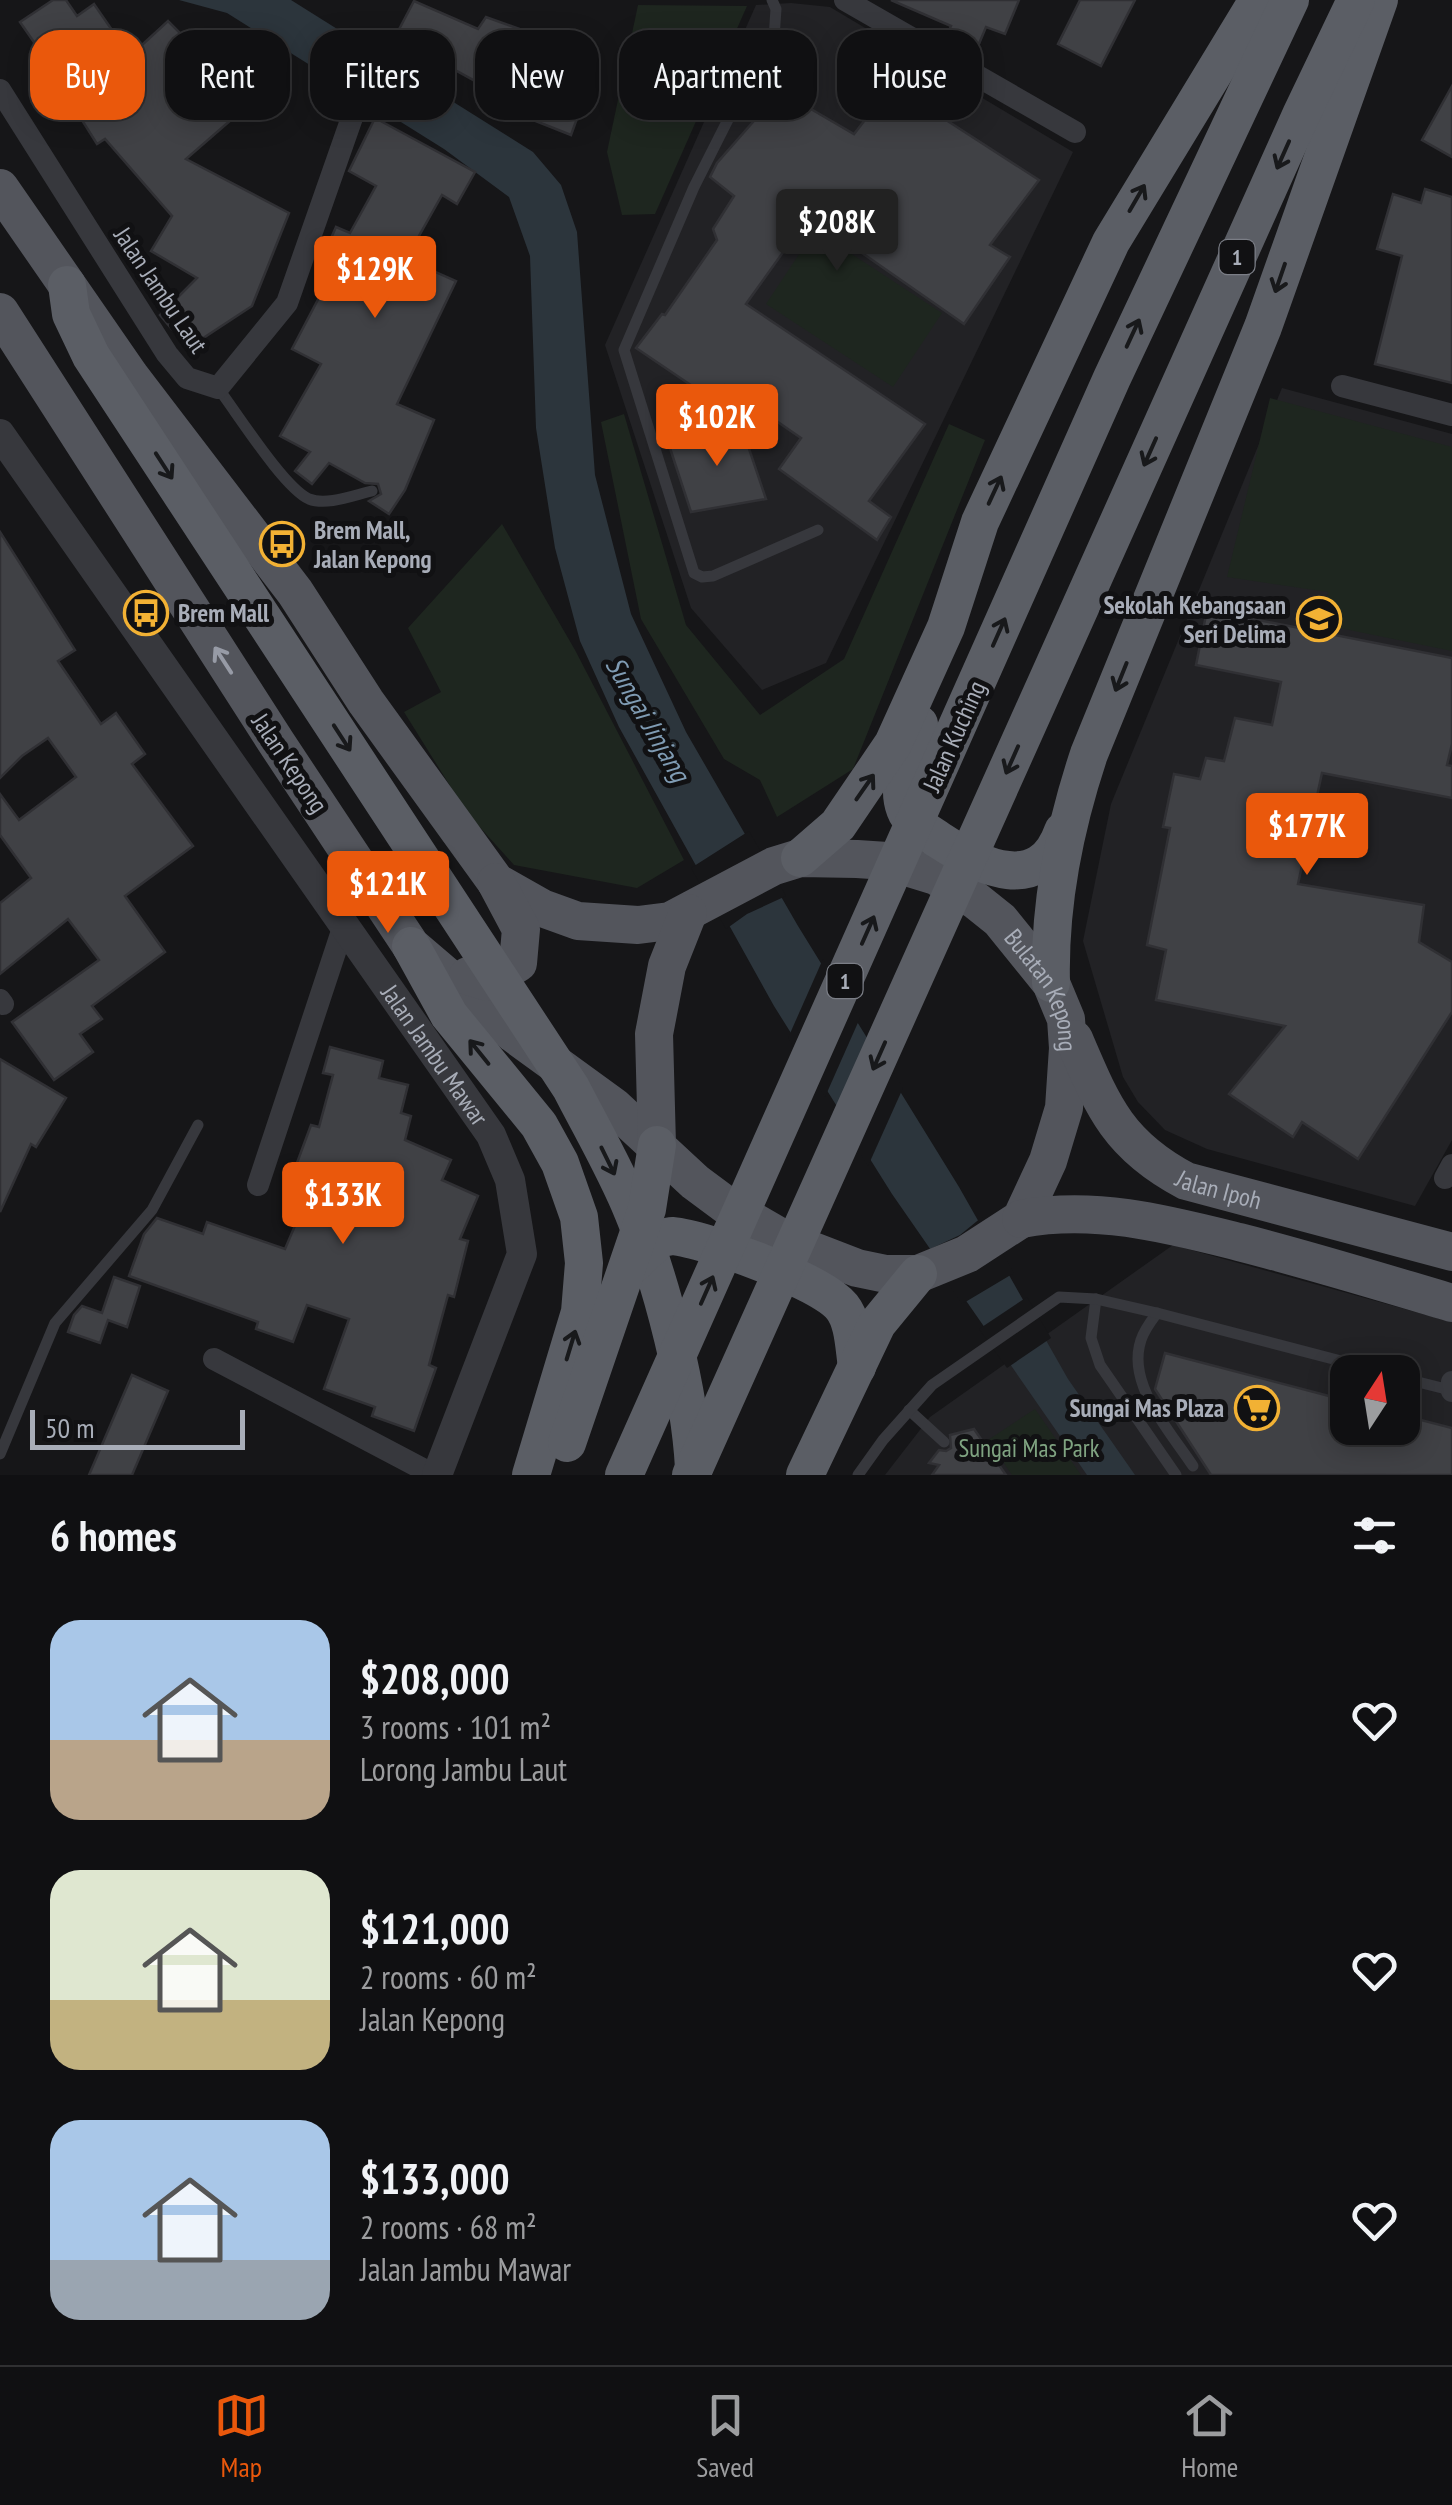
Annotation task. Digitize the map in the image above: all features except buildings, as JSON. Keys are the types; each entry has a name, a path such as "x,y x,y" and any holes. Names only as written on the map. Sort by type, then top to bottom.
{"highway":[{"path":"1258,0 1111,242 980,522 946,627 902,783 904,807 909,818 968,858 987,866 1017,870 1038,864 1058,847 1089,754 1263,327 1366,4"},
{"name":"Jalan Kuching","path":"624,1475 1064,486 1290,0"},
{"name":"1","path":"693,1475 1123,511 1366,4"},
{"path":"67,285 70,314 91,356 571,1088 634,1214 652,1269 674,1343 693,1475"},
{"path":"787,862 838,825 893,744 946,627"},
{"path":"1051,983 1056,888 1072,806"},
{"path":"410,946 449,1015 539,1125 560,1163 579,1218 584,1263 580,1312 531,1475"},
{"path":"556,1475 647,1208 657,1144"},
{"path":"622,1279 635,1260 662,1238 684,1237 736,1252 784,1272 842,1306 852,1329 856,1367"},
{"path":"804,1475 877,1324 923,1273"}],"main road":[{"path":"0,188 130,376 295,592 366,702 496,882 521,929 518,963 488,982 450,972 410,946"},
{"name":"Jalan Kepong","path":"0,312 410,946 514,1034 613,1106 657,1144"},
{"name":"Bulatan Kepong","path":"787,862 887,861 936,876 1000,920 1051,983 1066,1019 1068,1076 1064,1108 1048,1161 1015,1224"},
{"path":"496,882 542,908 578,921 638,925 670,921 787,862"},
{"path":"688,913 667,966 654,1034 657,1144 695,1182 787,1241 857,1268 886,1274 923,1273 967,1254 1015,1224"},
{"name":"Jalan Ipoh","path":"1066,1019 1099,1098 1130,1144 1156,1165 1186,1181 1452,1252"},
{"name":"Jalan Ipoh","path":"1015,1224 1085,1212 1157,1223 1293,1256 1452,1302"}],"street":[{"path":"845,0 1075,132"},
{"name":"Jalan Jambu Laut","path":"0,90 168,354 187,378 218,388 287,303 353,120"},
{"path":"1342,386 1452,415"},
{"name":"Jalan Jambu Mawar","path":"4,448 491,1135 510,1180 522,1254 436,1475"},
{"path":"258,1185 344,925"},
{"path":"214,1359 436,1475"}],"lane":[{"path":"772,0 776,9 772,67 747,82 694,187 624,350 694,573 712,576 818,530"},
{"path":"218,388 287,480 308,498 324,501 372,491"},
{"path":"0,1454 55,1323 152,1210 198,1125"},
{"path":"858,1475 932,1385 1059,1297 1096,1299 1330,1358"},
{"path":"1096,1299 1091,1338 1100,1365 1176,1475"},
{"path":"1157,1313 1141,1337 1137,1356 1140,1378 1193,1466"},
{"path":"1420,1382 1451,1388"},
{"path":"909,1410 944,1442"}],"shaded area":[{"path":"756,5 830,7 869,30 837,30 837,120 982,120 982,98 1073,152 826,663 762,690 691,608 605,345 705,120 817,120 817,30 745,30"},
{"name":"Sekolah Kebangsaan Seri Delima","path":"1282,388 1452,434 1452,1140 1415,1206 1207,1149 1165,1130 1138,1102 1123,1077 1083,941 1111,804"},
{"path":"1173,1245 1452,1322 1452,1475 885,1475 930,1417"}],"green space":[{"path":"638,5 747,6 736,30 633,30"},
{"path":"619,95 619,120 697,120 655,214 622,215 607,152"},
{"path":"815,230 942,313 893,387 766,304"},
{"path":"1270,398 1452,447 1452,651 1320,624 1328,592 1227,577"},
{"path":"624,414 686,625 760,715 844,659 949,424 985,440 853,769 777,817 760,780 724,759 641,619 601,422"},
{"path":"502,524 575,650 684,860 637,888 514,865 467,813 404,712 441,692 408,628"},
{"name":"Sungai Mas Park","path":"1035,1409 1081,1475 1012,1475 988,1440"}],"water":[{"path":"179,0 291,0 339,30 310,30 310,65 290,52 290,30 254,30 227,13"},
{"name":"Sungai Jinjang","path":"455,103 475,116 475,120 482,120 533,152 561,185 577,232 595,475 631,614 686,732 798,926 959,1187 1068,1379 1135,1475 1087,1475 892,1194 774,1006 619,727 580,641 555,548 536,428 530,256 509,197 398,120 455,120"}],"pier":[{"path":"749,831 786,896 747,914 726,929 691,868"},
{"path":"823,959 860,1018 825,1097 788,1038"},
{"path":"870,1033 903,1088 868,1166 834,1112"},
{"path":"982,1217 1014,1273 962,1304 926,1251 960,1235"},
{"path":"1027,1297 1051,1338 1007,1368 979,1329"}],"place":[{"name":"Brem Mall, Jalan Kepong","path":"282,544"},
{"name":"Brem Mall","path":"146,613"},
{"name":"Sekolah Kebangsaan Seri Delima","path":"1319,619"},
{"name":"Sungai Mas Plaza","path":"1257,1408"}]}
